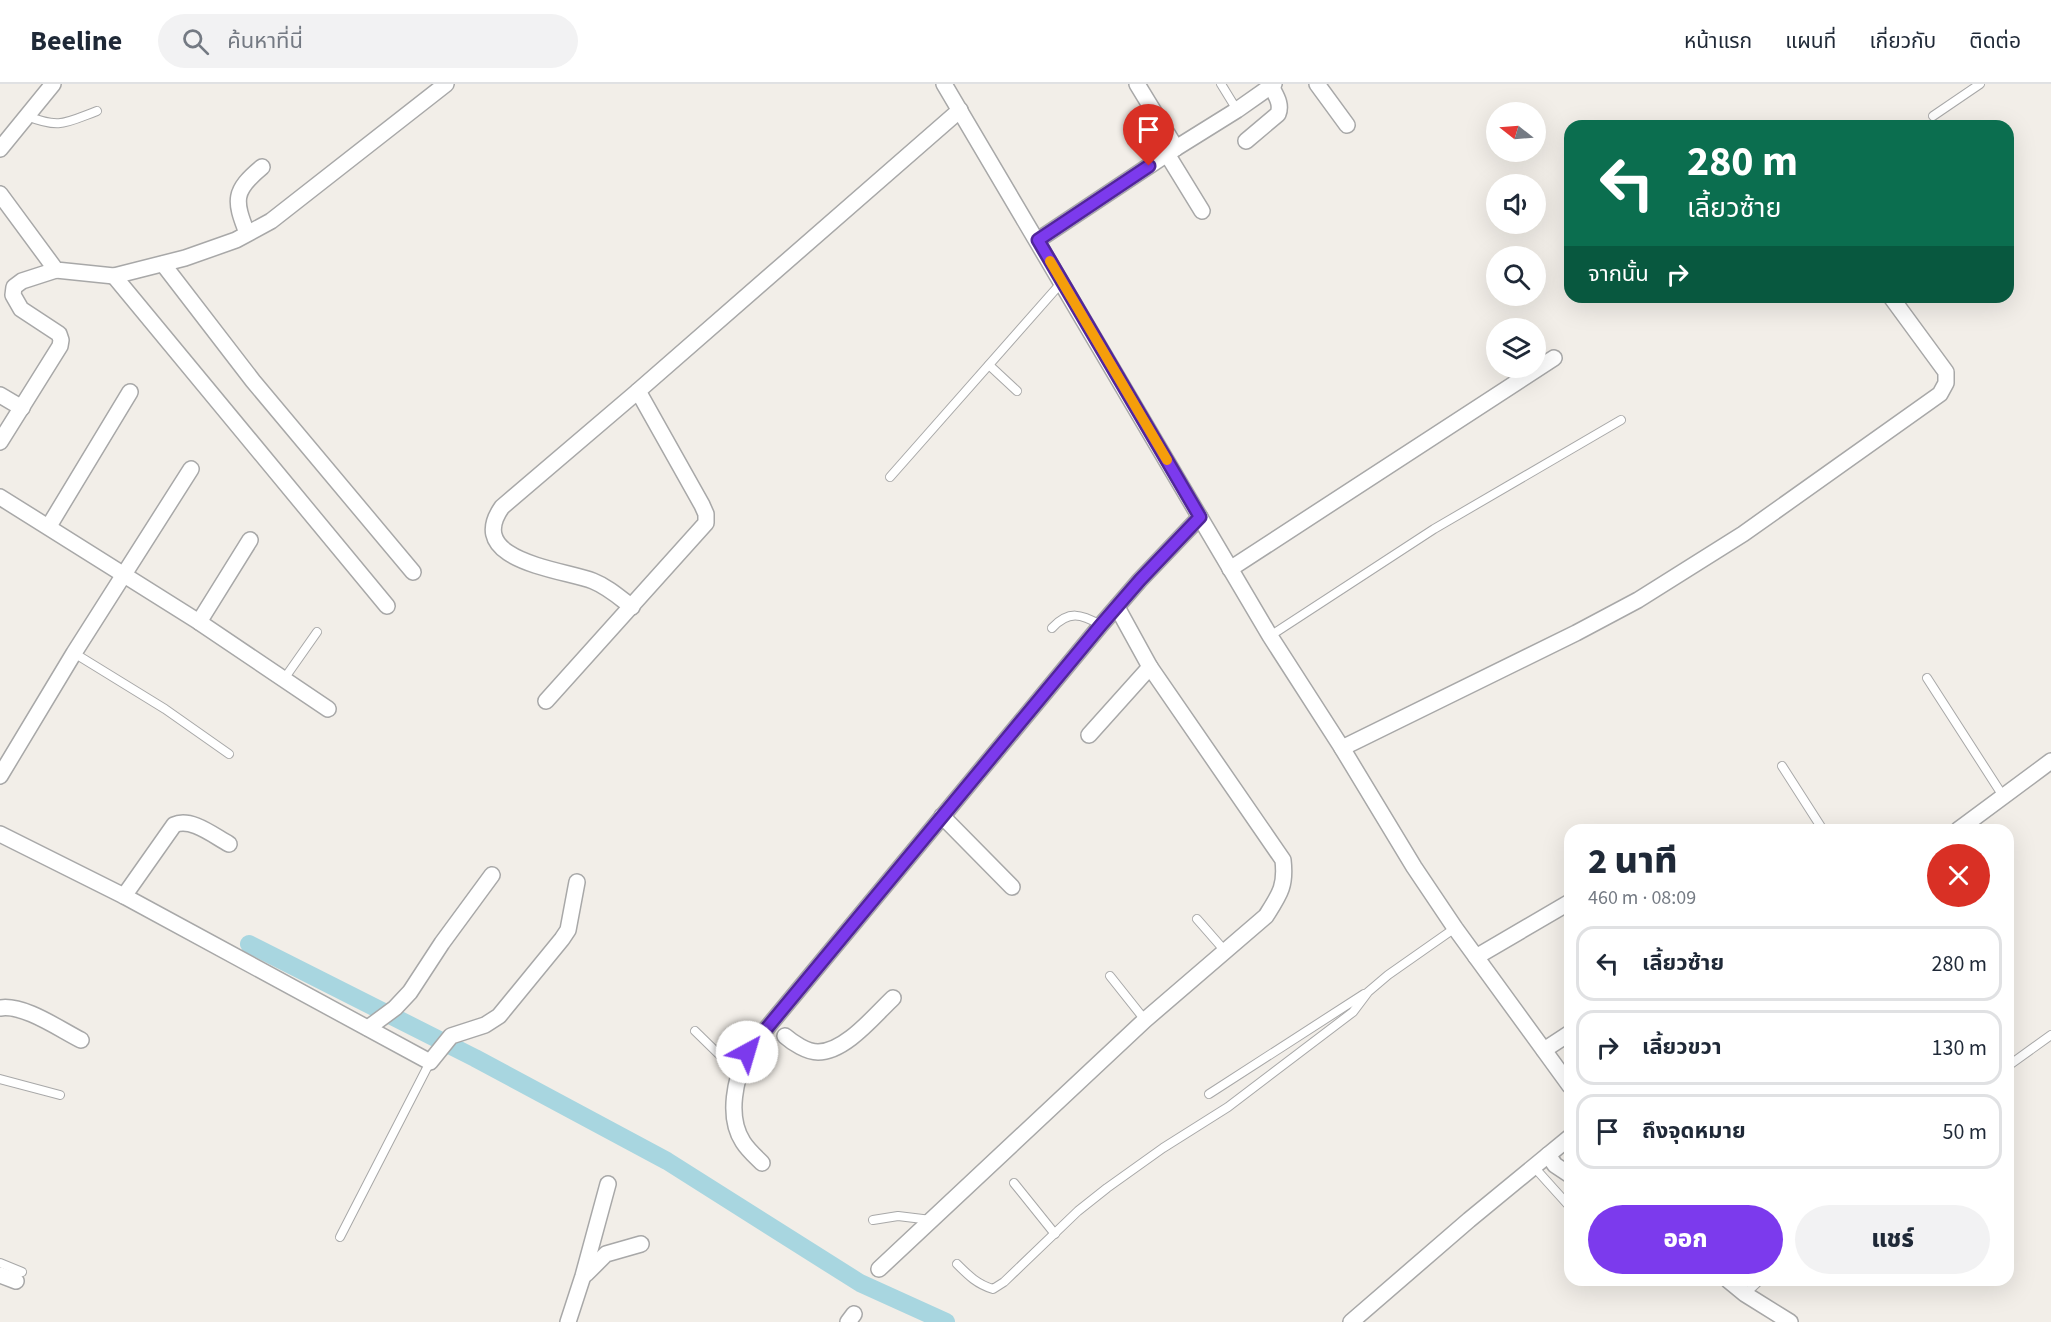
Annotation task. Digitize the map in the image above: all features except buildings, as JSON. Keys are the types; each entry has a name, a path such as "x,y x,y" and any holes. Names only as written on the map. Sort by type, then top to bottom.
{"street":[{"path":"0,149 53,84"},
{"path":"0,442 60,346 61,340 59,334 21,309 13,295 14,288 22,281 56,270 114,276 185,258 247,234 271,221 446,84"},
{"path":"944,84 1270,636 1342,748 1414,867 1455,928 1564,1078"},
{"path":"1137,84 1202,211"},
{"path":"1317,84 1347,125"},
{"path":"1038,240 1273,85 1279,102 1278,114 1246,141"},
{"path":"632,607 608,589 592,581 520,559 504,551 496,542 493,530 494,518 502,507 960,110"},
{"path":"247,234 238,209 238,200 247,180 262,167"},
{"path":"0,194 56,270"},
{"path":"163,264 253,381 413,572"},
{"path":"114,276 387,606"},
{"path":"1342,748 1638,600 1743,534 1940,394 1946,383 1946,372 1895,303"},
{"path":"1230,569 1554,358"},
{"path":"546,701 706,523 706,514 702,504 638,391"},
{"path":"49,526 130,392"},
{"path":"0,395 22,408"},
{"path":"0,776 74,653 191,469"},
{"path":"0,497 199,622 328,709"},
{"path":"762,1163 742,1141 734,1115 738,1072 747,1052 778,1029 942,816 1101,625 1200,517"},
{"path":"199,622 250,540"},
{"path":"879,1269 1145,1020 1266,916 1279,896 1285,879 1283,860 1150,667 1117,607"},
{"path":"1089,735 1150,667"},
{"path":"1966,824 2051,761"},
{"path":"942,816 1012,887"},
{"path":"124,896 174,825 181,822 190,823 229,844"},
{"path":"0,834 124,896 433,1058 451,1036 485,1024 499,1016 562,939 570,922 577,882"},
{"path":"371,1026 395,1008 410,992 442,943 492,875"},
{"path":"1476,957 1564,906"},
{"path":"778,1029 795,1044 816,1052 832,1050 853,1037 893,998"},
{"path":"0,1008 8,1006 24,1011 81,1040"},
{"path":"1544,1050 1564,1037"},
{"path":"1351,1322 1564,1142"},
{"path":"1548,1155 1555,1165 1564,1171"},
{"path":"568,1322 608,1184"},
{"path":"583,1276 606,1254 641,1244"},
{"path":"0,1275 19,1277"},
{"path":"1735,1286 1781,1320"}],"lane":[{"path":"1221,84 1237,110"},
{"path":"1933,116 1980,84"},
{"path":"27,116 53,125 97,111"},
{"path":"890,477 1062,282"},
{"path":"988,365 1017,391"},
{"path":"1270,636 1434,530 1622,420"},
{"path":"1052,628 1062,618 1075,615 1086,617 1101,625"},
{"path":"284,679 317,632"},
{"path":"74,653 165,709 229,754"},
{"path":"1927,678 2003,796"},
{"path":"1782,766 1819,824"},
{"path":"1197,919 1225,951"},
{"path":"1209,1094 1368,992 1388,975 1455,928"},
{"path":"1110,976 1145,1020"},
{"path":"957,1264 980,1285 993,1289 1004,1282 1078,1211 1163,1148 1228,1107 1353,1012 1368,992"},
{"path":"695,1031 738,1072"},
{"path":"2014,1061 2051,1035"},
{"path":"340,1237 433,1058"},
{"path":"0,1078 60,1095"},
{"path":"1534,1167 1564,1200"},
{"path":"1014,1183 1055,1234"},
{"path":"873,1220 898,1216 931,1220"},
{"path":"0,1263 19,1277"},
{"path":"1745,1294 1754,1286"}],"waterway":[{"path":"249,944 475,1058 667,1161 860,1283 946,1322"}],"slow traffic":[{"path":"1050,261 1167,460"}],"route":[{"path":"747,1052 1101,625 1200,517 1038,240 1149,166"}]}
